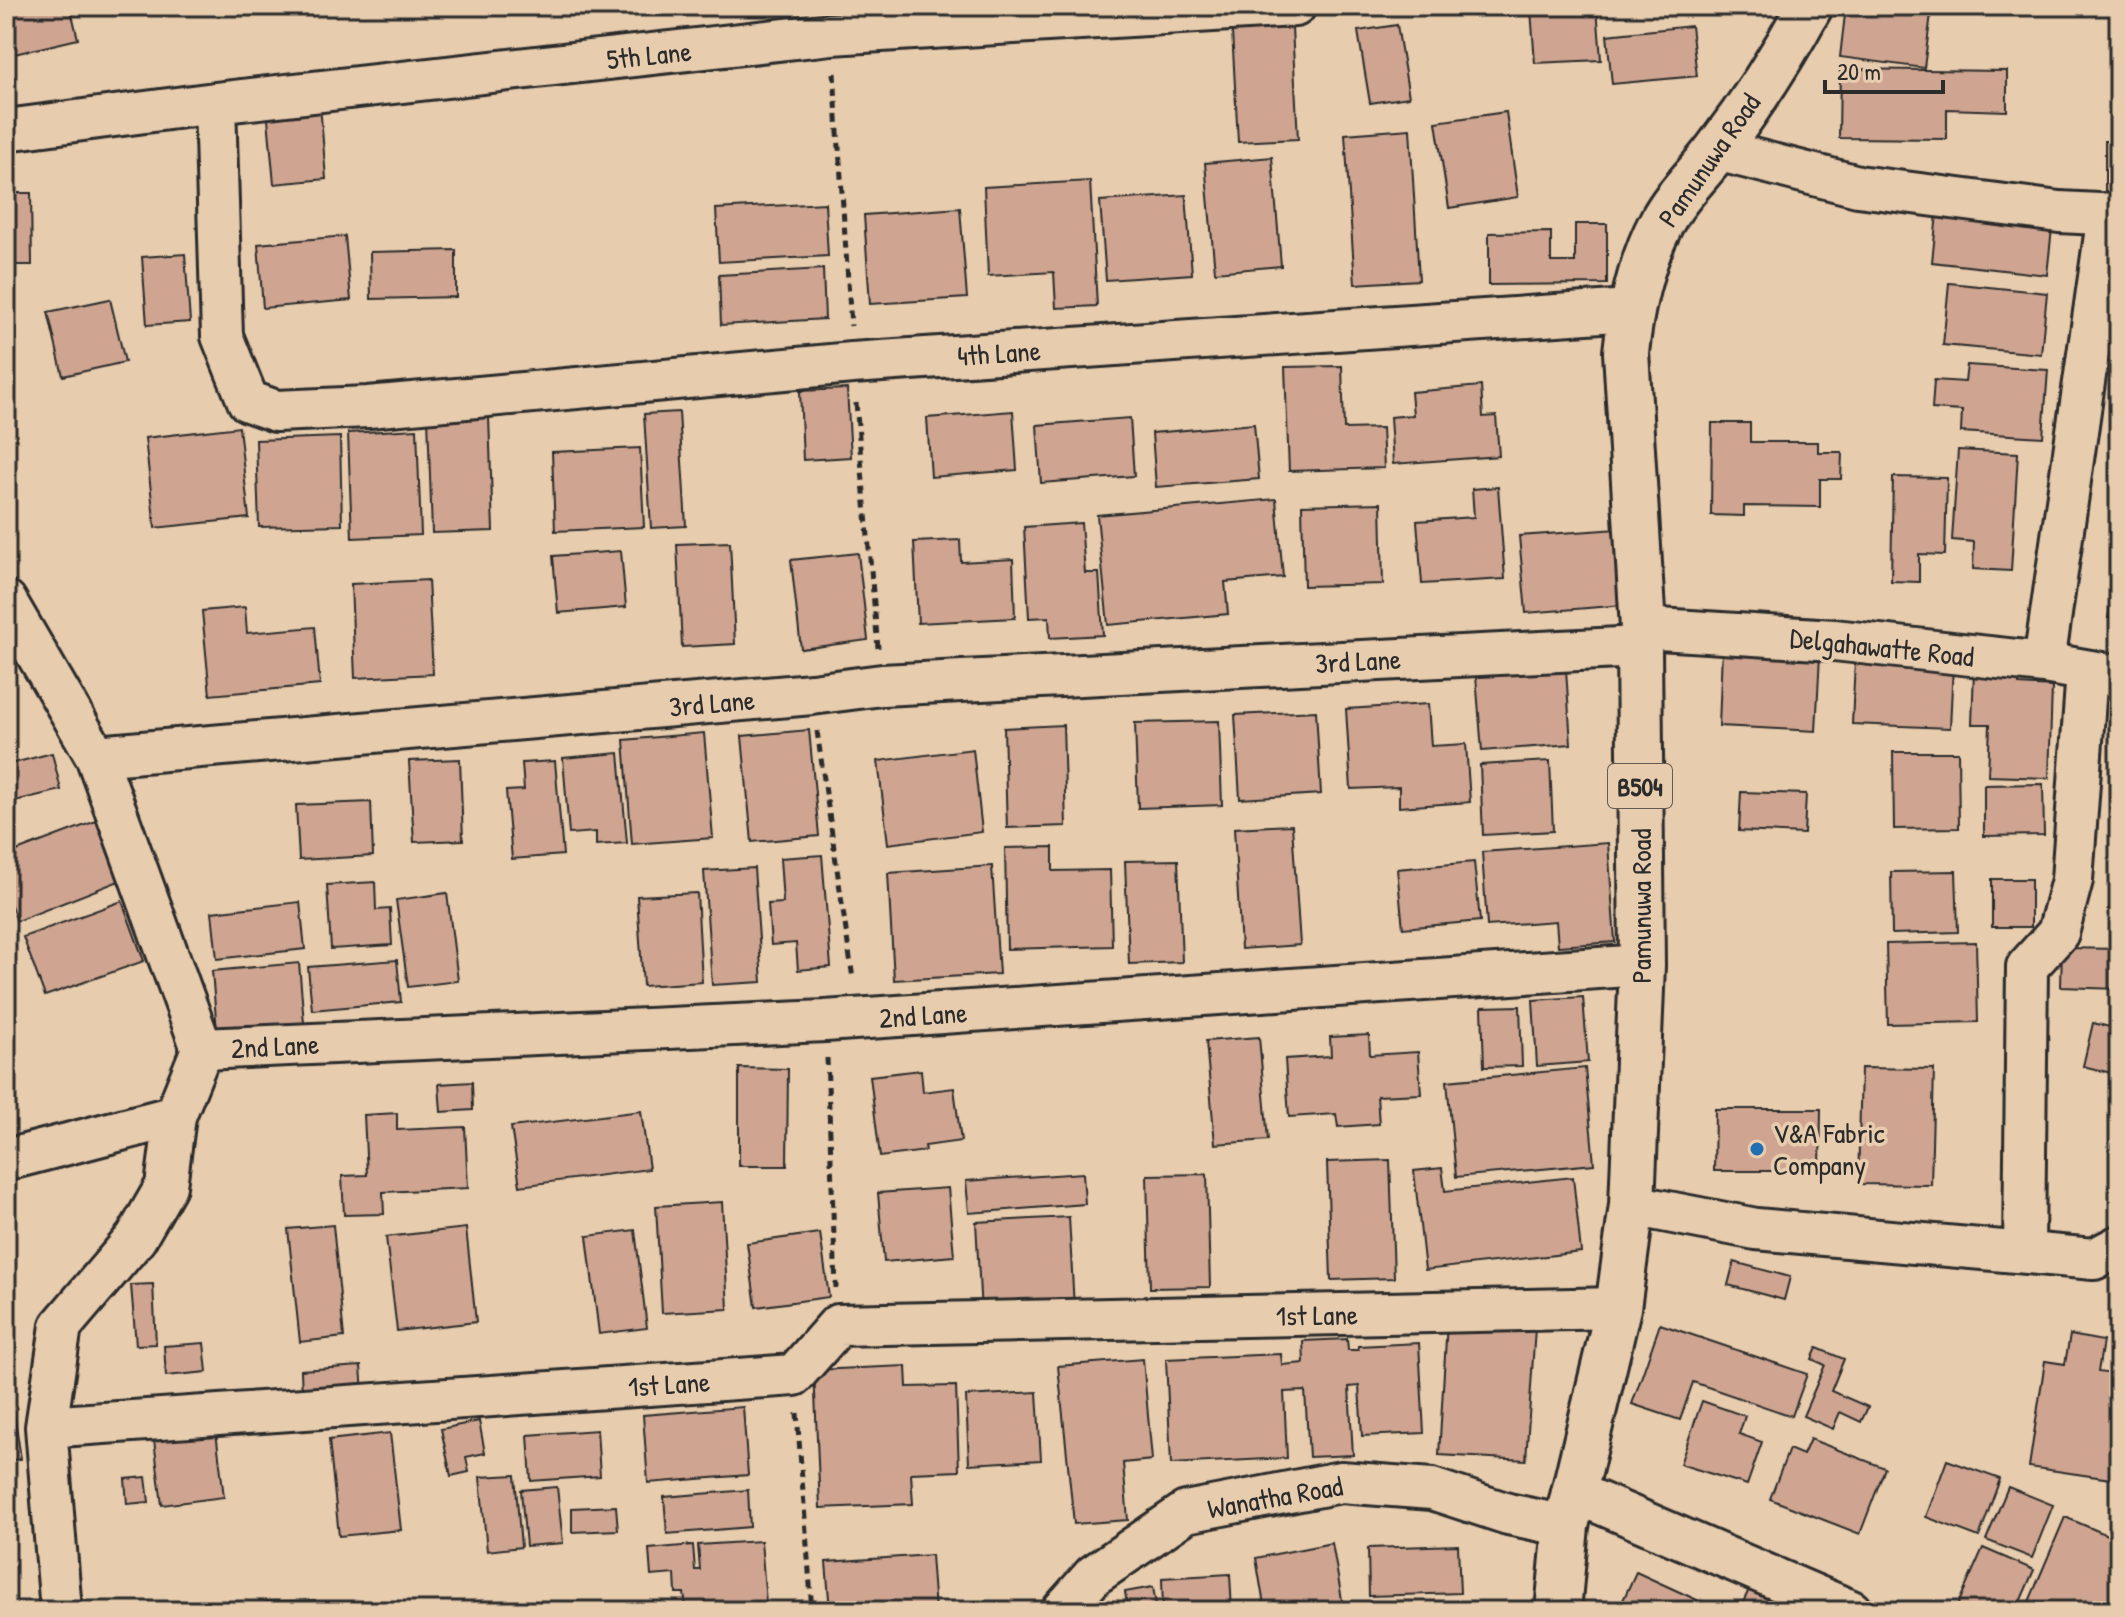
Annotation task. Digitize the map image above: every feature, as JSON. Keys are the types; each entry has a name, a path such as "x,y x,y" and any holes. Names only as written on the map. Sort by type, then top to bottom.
{"main road":[{"name":"Pamunuwa Road","path":"1558,1611 1570,1509 1618,1308 1632,1205 1642,965 1641,638 1626,352 1630,310 1662,221 1781,59 1810,6"}],"street":[{"name":"5th Lane","path":"6,130 215,103 831,34 1295,6"},
{"name":"4th Lane","path":"215,103 222,336 248,401 276,411 368,407 853,363 1630,310"},
{"path":"1717,150 1858,186 2059,212 2114,215 2044,663"},
{"path":"6,601 96,756 202,1049 175,1116 166,1186 136,1238 61,1326 46,1427 61,1611"},
{"name":"Delgahawatte Road","path":"1641,638 1834,640 2044,663 2103,673"},
{"name":"3rd Lane","path":"96,756 812,694 882,685 1641,638"},
{"path":"2024,1252 2027,967 2058,933 2072,880 2103,673"},
{"name":"2nd Lane","path":"202,1049 842,1020 1642,965"},
{"path":"6,1160 175,1116"},
{"path":"1632,1205 1756,1229 2094,1259 2119,1246"},
{"name":"1st Lane","path":"838,1325 1618,1308"},
{"path":"794,1375 838,1325"},
{"name":"1st Lane","path":"46,1427 794,1375"},
{"name":"Wanatha Road","path":"1062,1611 1094,1575 1186,1512 1341,1482 1432,1489 1508,1514 1570,1509 1851,1611"}],"path":[{"path":"831,34 853,363 882,685"},
{"path":"812,694 842,1020 838,1325"},
{"path":"794,1375 812,1611"}],"building":[{"path":"6,6 70,6 78,39 6,56"},
{"path":"1846,6 1932,6 1924,68 1840,57"},
{"path":"1597,7 1601,60 1535,63 1531,10"},
{"path":"1397,25 1409,97 1370,103 1358,31"},
{"path":"1691,26 1697,76 1612,84 1607,35"},
{"path":"1292,28 1298,139 1238,142 1232,31"},
{"path":"1840,69 2007,71 2007,111 1947,109 1947,139 1839,138"},
{"path":"320,104 326,179 274,184 267,108"},
{"path":"1506,112 1518,197 1449,208 1436,122"},
{"path":"1410,129 1419,280 1355,284 1345,134"},
{"path":"2105,141 2119,141 2119,199 2105,199"},
{"path":"1272,157 1281,266 1215,272 1205,163"},
{"path":"1090,181 1097,306 1056,308 1054,272 988,276 984,187"},
{"path":"6,193 31,193 32,265 6,265"},
{"path":"1186,195 1192,274 1106,280 1100,201"},
{"path":"825,203 828,256 719,262 716,209"},
{"path":"960,208 967,298 870,304 864,215"},
{"path":"1937,214 2052,228 2047,275 1932,262"},
{"path":"1575,224 1607,224 1607,284 1489,285 1489,233 1551,232 1551,262 1575,262"},
{"path":"345,236 351,300 263,308 258,244"},
{"path":"456,250 456,297 371,299 370,252"},
{"path":"185,254 190,322 147,325 142,257"},
{"path":"823,269 825,319 721,325 719,275"},
{"path":"1949,283 2047,293 2041,354 1943,345"},
{"path":"110,299 125,362 63,376 48,312"},
{"path":"1967,365 2048,370 2043,437 1961,432 1962,411 1932,409 1934,380 1965,382"},
{"path":"1342,366 1344,429 1382,428 1384,468 1289,471 1285,367"},
{"path":"1481,386 1483,417 1496,416 1499,456 1393,464 1390,417 1413,415 1411,392"},
{"path":"847,389 851,457 803,460 800,391"},
{"path":"1013,411 1017,470 931,477 927,418"},
{"path":"679,412 686,526 651,528 644,414"},
{"path":"489,417 493,531 432,533 428,418"},
{"path":"1130,418 1134,476 1041,483 1037,425"},
{"path":"1712,423 1750,423 1750,442 1818,442 1818,452 1842,452 1841,479 1820,479 1820,507 1744,506 1744,516 1711,515"},
{"path":"1254,424 1259,479 1156,487 1152,433"},
{"path":"239,427 249,518 155,528 145,438"},
{"path":"417,429 421,535 352,538 348,433"},
{"path":"340,437 342,525 259,527 256,440"},
{"path":"640,448 644,527 555,531 552,452"},
{"path":"1958,450 2018,453 2011,571 1973,569 1974,542 1952,540"},
{"path":"1893,477 1947,478 1945,555 1919,554 1919,582 1891,581"},
{"path":"1498,487 1505,579 1422,584 1417,521 1474,517 1472,489"},
{"path":"1276,499 1283,577 1225,582 1228,614 1108,625 1097,515"},
{"path":"1381,503 1383,584 1304,586 1302,505"},
{"path":"1081,523 1085,573 1099,573 1103,635 1050,638 1049,617 1029,618 1024,527"},
{"path":"1618,529 1624,605 1526,613 1519,536"},
{"path":"960,540 961,562 1013,559 1015,618 918,623 914,542"},
{"path":"730,542 735,644 682,647 677,544"},
{"path":"621,551 626,607 558,613 553,556"},
{"path":"858,553 868,640 801,649 791,560"},
{"path":"2119,553 2119,620 2108,618"},
{"path":"428,580 433,674 355,678 351,584"},
{"path":"245,607 247,633 315,627 320,685 210,695 202,611"},
{"path":"1722,650 1820,655 1816,731 1719,726"},
{"path":"1855,661 1953,665 1950,728 1852,724"},
{"path":"1566,670 1571,744 1482,751 1476,676"},
{"path":"1974,670 2020,671 2019,685 2052,687 2049,778 1988,776 1990,724 1972,724"},
{"path":"1428,704 1431,746 1466,744 1470,802 1399,807 1399,787 1351,789 1346,709"},
{"path":"1316,711 1321,794 1240,799 1235,715"},
{"path":"1219,721 1222,805 1138,808 1135,723"},
{"path":"6,724 10,759 6,760"},
{"path":"1063,725 1066,826 1007,828 1004,728"},
{"path":"809,730 819,836 752,842 742,736"},
{"path":"704,733 713,838 632,844 624,740"},
{"path":"973,749 982,832 888,844 878,761"},
{"path":"1893,752 1958,752 1959,828 1894,829"},
{"path":"52,753 61,790 6,803 6,765"},
{"path":"619,753 627,843 596,845 596,832 569,834 563,758"},
{"path":"460,759 463,840 414,842 409,761"},
{"path":"555,761 563,855 512,859 506,791 524,790 522,763"},
{"path":"1550,761 1553,831 1483,835 1480,765"},
{"path":"2043,784 2044,835 1984,836 1984,785"},
{"path":"1741,792 1806,794 1804,834 1739,831"},
{"path":"371,802 373,856 299,860 296,805"},
{"path":"96,821 119,881 17,921 6,893 6,855"},
{"path":"1292,825 1300,945 1241,949 1234,828"},
{"path":"1608,843 1615,942 1558,946 1556,921 1487,926 1482,852"},
{"path":"1053,847 1053,871 1110,870 1112,946 1007,949 1005,848"},
{"path":"822,855 831,967 798,970 796,943 771,945 768,904 783,903 780,858"},
{"path":"1178,860 1182,962 1129,964 1125,861"},
{"path":"1474,862 1480,921 1403,928 1397,869"},
{"path":"992,866 999,974 894,980 888,873"},
{"path":"754,868 762,982 712,985 704,871"},
{"path":"1956,871 1958,932 1892,934 1891,872"},
{"path":"1992,879 2031,879 2031,927 1992,927"},
{"path":"375,882 376,910 390,909 392,945 331,949 327,885"},
{"path":"447,893 458,981 408,987 396,900"},
{"path":"697,893 702,982 643,986 637,896"},
{"path":"122,901 144,961 45,996 23,937"},
{"path":"300,902 305,949 217,959 212,912"},
{"path":"1976,942 1978,1022 1888,1024 1886,944"},
{"path":"2062,948 2119,949 2119,989 2061,987"},
{"path":"397,960 401,1002 312,1010 308,967"},
{"path":"299,963 304,1023 217,1031 212,971"},
{"path":"1583,997 1588,1062 1537,1066 1533,1000"},
{"path":"1520,1006 1522,1066 1484,1067 1482,1007"},
{"path":"2119,1007 2119,1075 2083,1066 2093,1023 2114,1028"},
{"path":"1369,1035 1370,1055 1418,1052 1421,1094 1377,1096 1379,1124 1338,1127 1336,1114 1289,1117 1285,1059 1331,1056 1330,1037"},
{"path":"1259,1037 1268,1140 1215,1144 1206,1041"},
{"path":"739,1068 788,1069 787,1166 739,1166"},
{"path":"1585,1068 1594,1164 1456,1177 1447,1081"},
{"path":"1861,1068 1934,1069 1931,1185 1858,1184"},
{"path":"921,1070 923,1092 954,1088 961,1141 925,1146 926,1151 880,1157 870,1076"},
{"path":"472,1082 473,1110 441,1112 439,1084"},
{"path":"1715,1109 1821,1109 1820,1171 1714,1171"},
{"path":"641,1111 649,1169 520,1186 511,1127"},
{"path":"397,1113 397,1130 465,1127 468,1188 383,1192 384,1214 344,1215 342,1176 367,1175 364,1115"},
{"path":"1390,1160 1394,1278 1331,1280 1327,1162"},
{"path":"1442,1168 1445,1191 1573,1177 1581,1252 1425,1270 1414,1171"},
{"path":"1083,1173 1085,1204 969,1213 966,1181"},
{"path":"1207,1174 1210,1287 1150,1288 1147,1175"},
{"path":"948,1188 954,1256 884,1262 878,1193"},
{"path":"722,1202 728,1309 662,1313 656,1206"},
{"path":"1069,1217 1074,1308 981,1313 976,1222"},
{"path":"333,1225 344,1337 300,1342 288,1229"},
{"path":"466,1228 476,1322 397,1331 386,1237"},
{"path":"635,1230 647,1328 599,1334 587,1236"},
{"path":"820,1233 829,1297 756,1307 747,1243"},
{"path":"1734,1262 1790,1277 1784,1300 1728,1285"},
{"path":"153,1284 156,1344 136,1345 131,1285"},
{"path":"1447,1322 1535,1328 1526,1460 1439,1455"},
{"path":"1660,1324 1807,1374 1792,1416 1693,1382 1680,1420 1632,1404"},
{"path":"2070,1335 2103,1341 2098,1372 2119,1375 2119,1426 2111,1479 2029,1467 2045,1361 2065,1364"},
{"path":"1347,1339 1348,1350 1358,1350 1358,1346 1419,1343 1424,1433 1362,1436 1359,1386 1349,1387 1353,1455 1309,1457 1305,1391 1284,1392 1287,1458 1171,1464 1166,1359 1281,1354 1282,1365 1304,1363 1303,1341"},
{"path":"204,1343 207,1372 166,1376 164,1346"},
{"path":"1817,1348 1844,1359 1831,1391 1868,1407 1861,1422 1840,1412 1833,1429 1803,1416 1825,1365 1812,1359"},
{"path":"1143,1359 1152,1460 1123,1463 1128,1520 1074,1524 1058,1366"},
{"path":"361,1366 363,1393 302,1396 301,1370"},
{"path":"906,1366 907,1387 956,1386 959,1471 911,1473 913,1504 820,1508 814,1370"},
{"path":"11,1392 21,1459 6,1461 6,1393"},
{"path":"1037,1392 1041,1460 969,1464 966,1396"},
{"path":"1702,1401 1745,1416 1739,1434 1762,1442 1747,1485 1680,1464"},
{"path":"743,1407 748,1475 648,1483 643,1415"},
{"path":"479,1421 485,1453 466,1457 469,1472 451,1476 441,1429"},
{"path":"215,1424 224,1497 162,1505 153,1432"},
{"path":"597,1430 600,1476 531,1481 528,1435"},
{"path":"390,1433 401,1530 339,1536 329,1440"},
{"path":"1810,1439 1885,1468 1860,1534 1770,1499 1789,1449 1803,1455"},
{"path":"1947,1460 2000,1479 1979,1537 1926,1517"},
{"path":"515,1475 521,1547 487,1551 480,1477"},
{"path":"146,1477 149,1502 127,1504 125,1479"},
{"path":"557,1487 563,1543 526,1546 521,1490"},
{"path":"2008,1487 2053,1505 2032,1558 1986,1540"},
{"path":"748,1490 750,1527 667,1534 664,1497"},
{"path":"616,1506 618,1530 572,1532 572,1508"},
{"path":"2065,1517 2119,1540 2119,1611 2025,1611"},
{"path":"761,1541 766,1603 686,1609 684,1593 676,1593 675,1574 651,1576 649,1549 693,1545 695,1570 700,1570 698,1545"},
{"path":"1332,1543 1344,1611 1265,1611 1256,1558"},
{"path":"1458,1545 1460,1593 1369,1596 1368,1548"},
{"path":"1983,1548 2034,1570 2016,1611 1955,1611"},
{"path":"931,1555 935,1611 830,1611 826,1562"},
{"path":"1636,1572 1721,1611 1618,1611"},
{"path":"1230,1574 1232,1611 1163,1611 1162,1578"},
{"path":"1752,1583 1811,1611 1739,1611"},
{"path":"1153,1587 1157,1611 1128,1611 1125,1592"},
{"path":"315,1600 315,1611 210,1611 265,1608 265,1602"}],"place":[{"name":"V&A Fabric Company","path":"1757,1149"}]}
